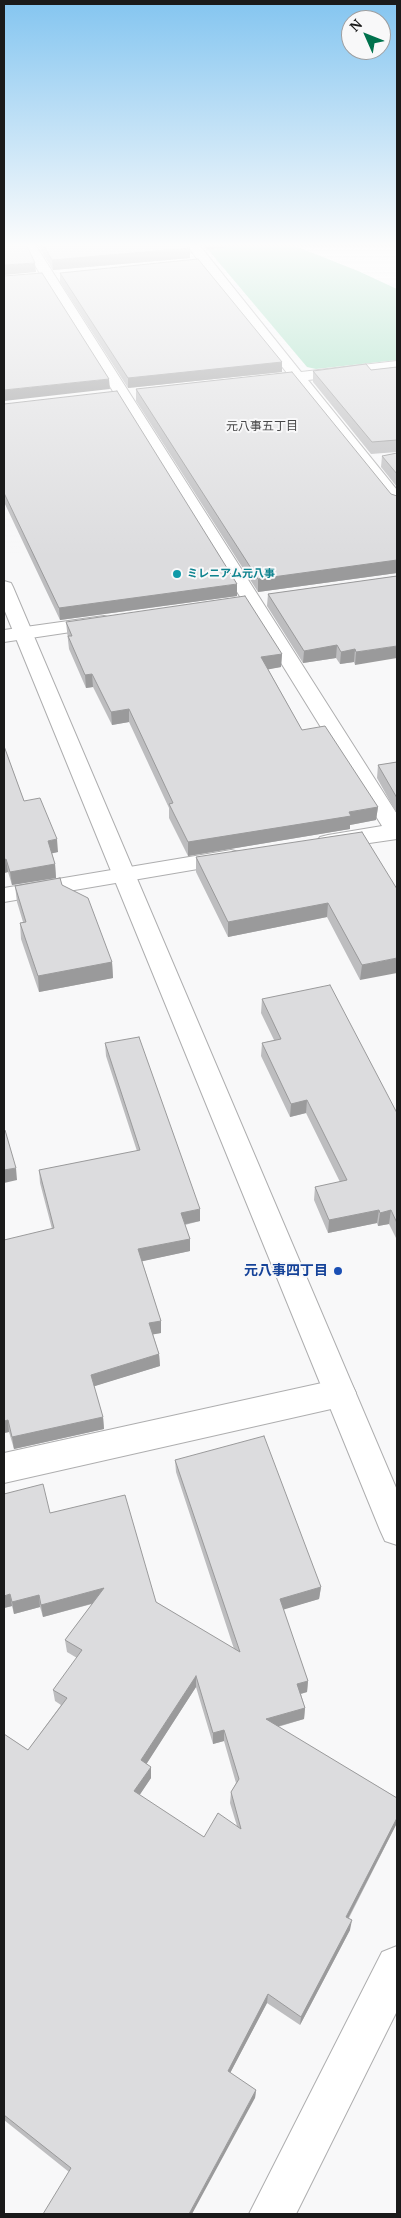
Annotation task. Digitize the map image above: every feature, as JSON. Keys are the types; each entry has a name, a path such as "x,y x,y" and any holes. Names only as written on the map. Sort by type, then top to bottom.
{"street":[{"path":"91,350 123,395 397,831 309,845"},
{"path":"277,350 374,461 397,501"},
{"path":"241,383 397,365"},
{"path":"103,397 142,393"},
{"path":"4,587 14,635 123,874 397,1530"},
{"path":"233,604 272,598"},
{"path":"14,635 119,620"},
{"path":"4,895 250,854"},
{"path":"4,1468 340,1393"},
{"path":"272,2214 397,1967"}],"green space":[{"path":"292,350 397,350 397,360 316,369 307,367"}],"building":[{"path":"4,350 90,350 109,379 4,390"},
{"path":"110,350 272,350 282,362 128,378"},
{"path":"366,364 371,370 397,367 397,440 372,442 313,371"},
{"path":"292,372 391,494 397,496 397,560 258,579 136,389"},
{"path":"117,391 237,584 59,608 4,493 4,404"},
{"path":"397,453 397,474 382,456"},
{"path":"397,576 397,646 356,652 355,649 341,652 337,645 304,651 268,594"},
{"path":"245,596 282,654 261,657 302,730 325,726 378,807 349,812 351,816 188,842 169,804 173,803 129,709 111,712 92,674 85,675 68,636 72,636 66,622"},
{"path":"4,746 24,801 40,798 57,839 48,841 55,864 10,872 6,859 4,860"},
{"path":"397,762 397,798 378,765"},
{"path":"362,832 397,889 397,958 362,965 328,903 228,922 196,857"},
{"path":"60,878 62,885 88,898 112,962 38,976 20,923 26,922 15,886"},
{"path":"330,985 397,1113 397,1223 391,1210 380,1213 379,1210 329,1220 315,1187 347,1180 307,1100 291,1104 262,1043 281,1039 262,999"},
{"path":"139,1037 200,1209 181,1213 190,1239 138,1249 161,1321 149,1323 159,1354 91,1375 103,1417 12,1437 8,1420 4,1421 4,1240 54,1228 39,1170 140,1150 105,1043"},
{"path":"4,1130 16,1168 4,1170"},
{"path":"264,1436 321,1587 280,1599 308,1681 297,1684 305,1708 266,1719 397,1798 397,1818 346,1917 352,1920 301,2017 268,1994 228,2071 256,2090 189,2214 43,2214 71,2168 4,2115 4,1734 28,1750 67,1698 53,1690 82,1650 65,1640 104,1588 41,1605 39,1595 12,1602 10,1594 4,1596 4,1494 43,1484 50,1513 125,1495 156,1602 240,1652 175,1460","holes":["196,1676 213,1733 224,1730 239,1779 231,1792 241,1829 218,1813 204,1837 134,1791 151,1767 141,1760"]}],"place":[{"name":"ミレニアム元八事","path":"177,574"},
{"name":"元八事四丁目","path":"338,1271"}],"district":[{"name":"元八事五丁目","path":"262,427"}]}
